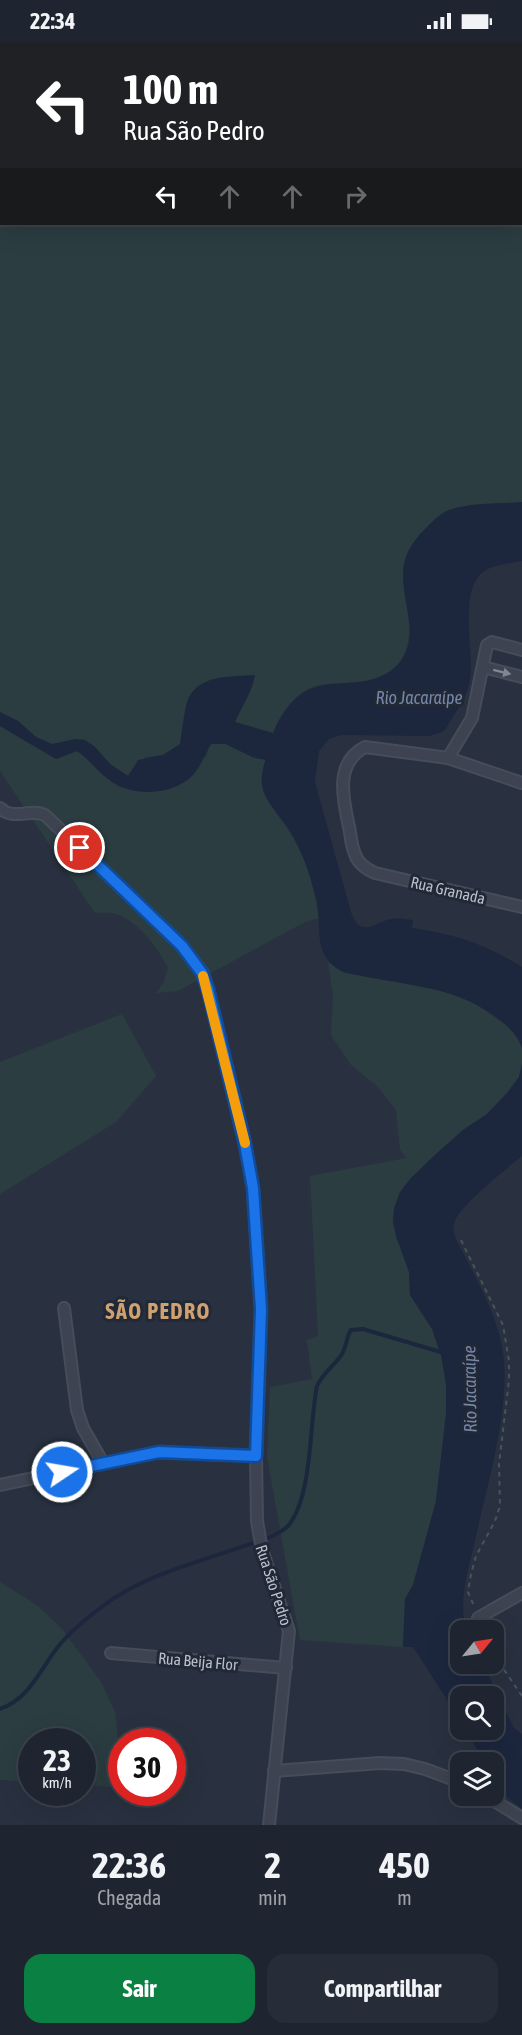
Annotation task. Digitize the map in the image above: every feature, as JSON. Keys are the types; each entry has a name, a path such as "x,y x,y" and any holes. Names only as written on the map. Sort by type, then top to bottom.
{"street":[{"path":"522,650 490,643 487,645 472,718 448,758 522,783"},
{"path":"483,667 522,677"},
{"name":"Rua Granada","path":"448,758 365,747 350,758 341,787 355,855 364,867 375,873 522,908"},
{"name":"Rua São Pedro","path":"0,808 10,815 36,812 45,815 182,946 202,973 242,1133 253,1188 261,1309 256,1456 259,1537 289,1631 269,1825"},
{"path":"64,1308 77,1410 83,1428 103,1463"},
{"path":"0,1485 145,1454 174,1451 256,1456"},
{"path":"478,1618 522,1593"},
{"name":"Rua Beija Flor","path":"111,1653 286,1668"},
{"path":"274,1771 380,1763 404,1764 450,1779"},
{"path":"502,1806 522,1818"}],"path":[{"path":"461,1240 503,1325 509,1380 499,1464 500,1506 495,1521 476,1556 468,1592 478,1618"},
{"path":"504,1670 522,1696"}],"shaded area":[{"path":"0,225 522,225 522,502 465,507 409,617 408,642 405,652 393,669 373,680 322,684 310,688 287,707 278,720 273,734 235,722 249,694 254,676 209,680 183,725 180,744 163,755 146,757 128,776 110,764 94,746 76,739 52,744 36,737 18,721 0,712"},
{"path":"0,726 56,759 77,751 121,788 206,757 210,744 218,736 244,739 269,750 264,768 265,793 304,859 319,918 305,922 178,991 156,993 164,982 168,968 164,961 148,938 127,919 113,913 95,913 0,771"},
{"path":"328,962 343,972 447,992 468,999 509,1027 517,1036 522,1047 519,1077 507,1093 487,1114 463,1130 410,1179 396,1236 409,1272 410,1295 432,1329 441,1355 446,1384 446,1414 436,1501 413,1585 405,1599 403,1647 300,1640 267,1457 270,1387 312,1379 307,1340 318,1336 310,1176 407,1158 400,1150 396,1110 377,1086 351,1065 331,1035 333,995"},
{"path":"122,1014 156,1076 116,1122 0,1194 0,1062"},
{"path":"0,1582 38,1606 62,1629 101,1682 115,1712 117,1728 108,1728 108,1787 96,1786 96,1728 18,1728 18,1781 0,1780"}],"water":[{"name":"Rio Jacaraípe","path":"522,502 522,561 490,568 479,576 473,587 469,618 470,680 463,700 445,730 429,736 341,735 329,739 319,751 315,782 355,921 364,927 370,927 392,919 413,920 412,928 469,941 496,952 522,967 522,1048 515,1034 500,1020 460,997 441,991 343,972 333,966 322,951 317,900 307,866 294,838 263,790 262,775 268,750 244,739 218,736 190,778 171,788 149,792 117,785 77,751 56,759 0,726 0,712 18,721 36,737 52,744 76,739 85,740 94,746 110,764 128,776 138,760 163,755 180,744 186,706 196,688 213,679 255,675 235,722 273,733 284,713 300,695 313,688 326,685 367,681 380,677 393,669 402,659 408,648 410,636 403,574 406,555 412,544 433,521 445,512 458,507"},
{"name":"Rio Jacaraípe","path":"522,1064 522,1156 466,1206 459,1214 453,1228 456,1239 496,1323 503,1352 505,1374 501,1422 465,1586 464,1620 450,1620 450,1674 488,1674 494,1686 450,1686 450,1704 413,1647 403,1647 405,1599 413,1585 436,1501 446,1414 446,1384 441,1355 432,1329 410,1295 409,1272 393,1222 394,1208 400,1192 410,1179 463,1130 487,1114 519,1077"},
{"name":"Rio Jacaraípe","path":"504,1707 514,1728 522,1734 522,1809 504,1793 504,1752 478,1752 472,1740 504,1740"}],"waterway":[{"path":"213,733 228,733 257,747 295,755"},
{"path":"0,1709 11,1704 28,1689 61,1643 71,1633 92,1614 121,1594 162,1574 273,1536 288,1526 296,1513 306,1479 317,1386 342,1354 351,1330 363,1329 444,1353"}],"slow traffic":[{"path":"203,976 245,1143"}],"district":[{"name":"SÃO PEDRO","path":"158,1311"}],"route":[{"path":"62,1472 159,1452 256,1456 261,1309 253,1188 245,1144 208,989 202,973 182,946 80,848"}]}
